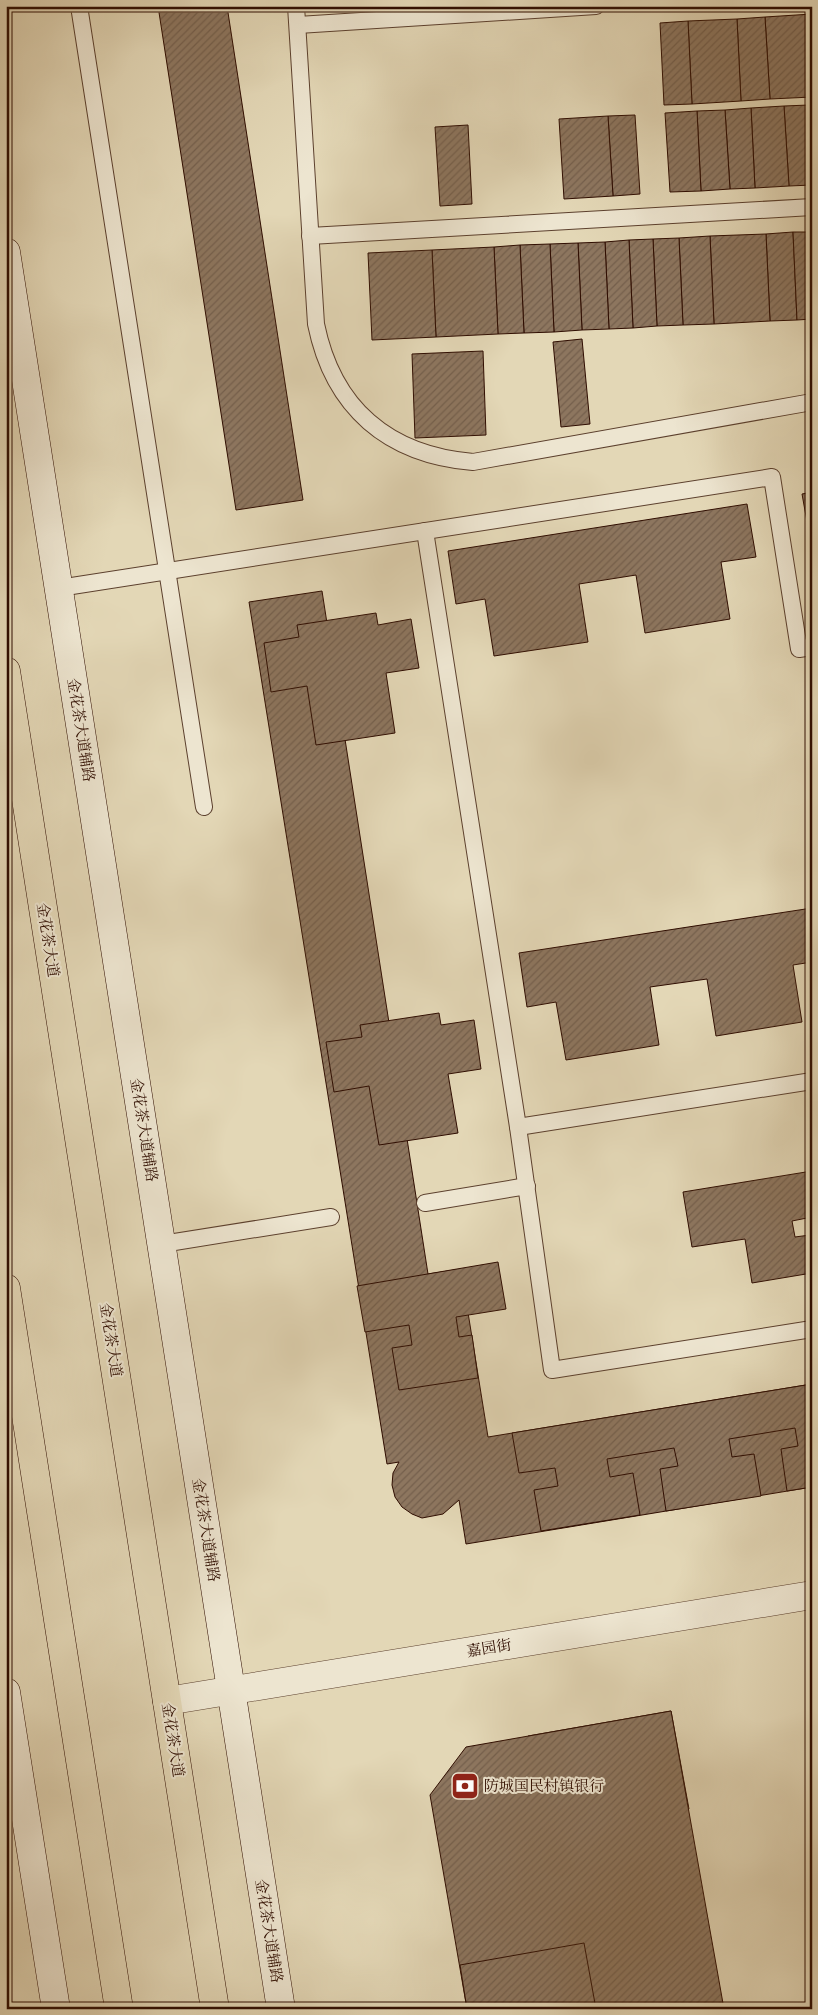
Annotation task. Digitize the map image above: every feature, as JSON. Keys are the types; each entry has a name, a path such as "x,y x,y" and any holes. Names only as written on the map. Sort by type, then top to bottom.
{"highway":[{"name":"金花茶大道","path":"6,671 215,2009"},
{"path":"6,1288 119,2009"}],"street":[{"name":"金花茶大道辅路","path":"6,252 281,2009"},
{"name":"嘉园街","path":"167,1700 812,1595"},
{"path":"6,1692 56,2009"}],"lane":[{"path":"79,6 204,807"},
{"path":"296,6 316,324 320,346 328,368 353,408 372,426 394,441 420,453 445,460 472,462 812,402"},
{"path":"298,25 596,6"},
{"path":"310,236 812,207"},
{"path":"59,588 772,477 799,649 812,647"},
{"path":"425,531 527,1186 552,1370 812,1329"},
{"path":"518,1127 812,1080"},
{"path":"425,1202 527,1186"},
{"path":"162,1244 331,1217"}],"building":[{"path":"158,6 227,6 303,500 236,510"},
{"path":"812,14 812,97 770,99 765,17"},
{"path":"765,17 770,99 741,101 737,19"},
{"path":"737,19 741,101 692,104 688,21"},
{"path":"688,21 692,104 664,105 660,23"},
{"path":"809,105 812,185 789,186 784,106"},
{"path":"784,106 789,186 755,188 751,108"},
{"path":"751,108 755,188 730,189 725,110"},
{"path":"725,110 730,189 701,191 697,111"},
{"path":"697,111 701,191 670,192 665,113"},
{"path":"635,115 640,194 613,196 608,116"},
{"path":"608,116 613,196 564,199 559,119"},
{"path":"468,125 472,204 440,206 435,127"},
{"path":"793,232 797,320 770,321 766,234"},
{"path":"793,232 812,232 812,319 797,320"},
{"path":"766,234 770,321 714,324 710,236"},
{"path":"710,236 714,324 683,325 679,238"},
{"path":"679,238 683,325 657,326 653,239"},
{"path":"653,239 657,326 633,328 629,240"},
{"path":"629,240 633,328 609,329 605,242"},
{"path":"605,242 609,329 582,330 578,243"},
{"path":"578,243 582,330 554,332 550,244"},
{"path":"550,244 554,332 524,333 520,245"},
{"path":"520,245 524,333 498,334 494,247"},
{"path":"494,247 498,334 436,337 432,250"},
{"path":"432,250 436,337 372,340 368,253"},
{"path":"582,339 590,424 561,427 553,342"},
{"path":"483,351 486,435 415,438 412,354"},
{"path":"812,492 812,533 809,533 802,494"},
{"path":"747,504 756,557 721,562 730,619 645,633 636,575 579,584 588,642 494,656 485,599 456,604 448,551"},
{"path":"322,591 428,1274 461,1269 488,1437 812,1384 812,1487 466,1544 459,1500 443,1514 422,1518 402,1507 395,1497 392,1485 393,1473 399,1462 387,1464 249,602"},
{"path":"376,613 378,625 411,619 419,668 386,673 395,733 316,745 307,686 271,692 264,643 299,637 297,625"},
{"path":"812,908 812,962 793,965 802,1022 716,1036 707,979 650,987 659,1045 566,1060 556,1002 527,1007 519,953"},
{"path":"439,1013 441,1025 474,1020 481,1069 448,1074 458,1133 379,1145 369,1086 334,1092 326,1042 362,1037 360,1025"},
{"path":"812,1171 812,1217 792,1221 795,1237 810,1235 812,1273 752,1283 745,1239 692,1247 683,1192"},
{"path":"498,1262 506,1309 456,1317 459,1337 472,1335 478,1378 399,1390 392,1348 412,1345 409,1325 365,1332 357,1286"},
{"path":"812,1384 812,1487 787,1491 781,1449 798,1446 795,1428 729,1439 732,1457 754,1454 761,1496 666,1511 660,1469 678,1466 674,1448 607,1459 610,1477 633,1473 640,1515 541,1531 534,1490 558,1486 555,1468 519,1473 512,1433"},
{"path":"671,1711 689,1809 645,1817 649,1839 564,1854 560,1833 529,1839 525,1816 504,1820 495,1766 532,1760 528,1736"},
{"path":"671,1711 724,2009 467,2009 430,1795 466,1747"},
{"path":"584,1943 596,2009 467,2009 460,1965"}],"place":[{"name":"防城国民村镇银行","path":"465,1786"}]}
